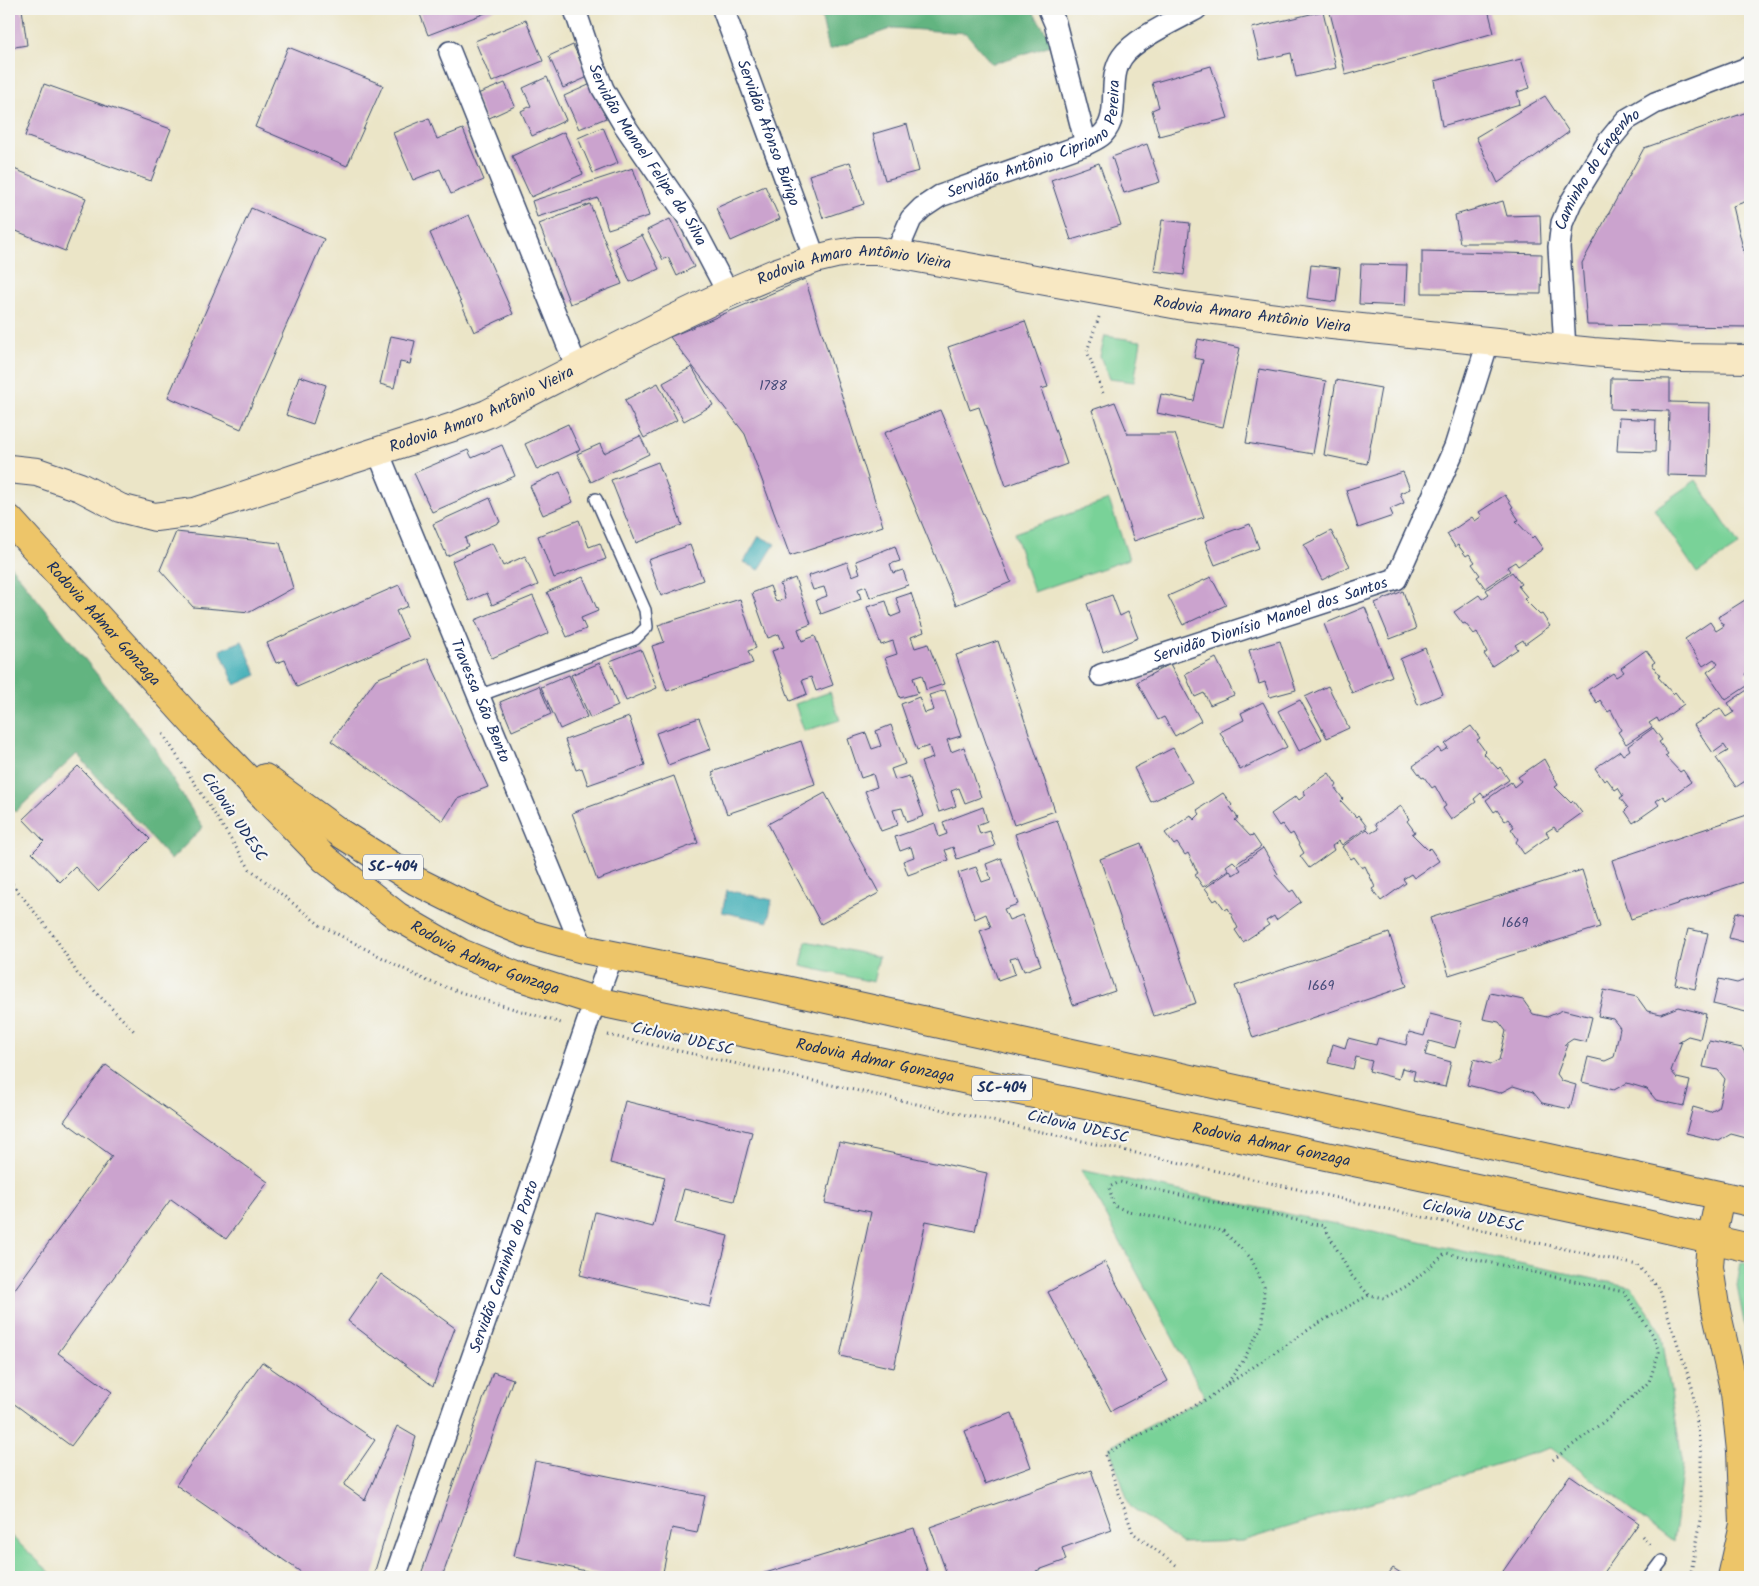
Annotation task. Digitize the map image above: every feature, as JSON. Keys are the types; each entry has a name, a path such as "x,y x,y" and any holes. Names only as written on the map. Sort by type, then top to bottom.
{"main road":[{"name":"Rodovia Amaro Antônio Vieira","path":"9,469 37,472 80,487 120,508 155,517 195,512 456,426 487,414 728,293 775,273 815,259 857,251 896,254 1184,306 1265,317 1565,349 1681,358 1750,359"},
{"name":"Rodovia Admar Gonzaga","path":"14,530 200,729 325,858 397,916 461,953 514,975 595,1001 1627,1220 1750,1248"},
{"name":"Rodovia Admar Gonzaga","path":"200,729 340,833 416,881 488,918 532,935 612,956 781,989 1750,1202"},
{"path":"1720,1196 1709,1267 1715,1306 1743,1404 1741,1451 1747,1522 1732,1577"}],"street":[{"name":"Servidão Afonso Búrigo","path":"723,9 815,259"},
{"path":"1049,9 1055,23 1086,144"},
{"name":"Servidão Antônio Cipriano Pereira","path":"896,254 911,219 922,208 940,196 1086,144 1102,135 1112,121 1115,72 1122,57 1135,44 1196,9"},
{"name":"Servidão Manoel Felipe da Silva","path":"576,13 603,88 623,123 684,212 728,293"},
{"path":"450,52 577,368"},
{"name":"Caminho do Engenho","path":"1565,349 1559,247 1562,223 1571,202 1608,142 1626,120 1654,103 1750,67"},
{"name":"Servidão Dionísio Manoel dos Santos","path":"1102,675 1396,579 1454,447 1488,342"},
{"name":"Travessa São Bento","path":"378,452 583,949"},
{"name":"Servidão Caminho do Porto","path":"395,1577 612,956"}],"lane":[{"path":"478,696 635,639 647,627 645,610 596,499"},
{"path":"1650,1577 1662,1561"}],"path":[{"path":"1104,396 1087,351 1108,293"},
{"name":"Ciclovia UDESC","path":"160,728 250,869 320,925 425,980 585,1030 1637,1265 1659,1288 1692,1387 1701,1453 1701,1520 1690,1577"},
{"path":"9,880 56,939 77,973 135,1032"},
{"path":"1226,1385 1243,1361 1263,1323 1264,1287 1251,1258 1223,1231 1128,1211 1114,1206 1109,1187 1120,1182 1324,1226 1350,1275 1369,1295 1384,1298 1407,1286 1446,1253 1624,1292 1653,1335 1659,1352 1649,1382 1610,1417 1550,1462"},
{"path":"1176,1565 1133,1533 1105,1454 1209,1398 1317,1324 1369,1295"}],"green space":[{"path":"820,9 1031,9 1054,44 992,64 966,33 893,28 829,50"},
{"path":"1105,336 1141,341 1134,382 1109,379 1100,356"},
{"path":"1696,480 1739,545 1697,573 1654,509"},
{"path":"1109,500 1129,559 1034,592 1014,533"},
{"path":"9,564 151,742 203,827 171,860 77,754 15,812 9,805"},
{"path":"830,692 840,720 804,731 795,704"},
{"path":"806,941 879,957 873,982 801,966"},
{"path":"1081,1170 1632,1287 1661,1331 1683,1465 1673,1542 1551,1448 1242,1541 1181,1543 1130,1506 1109,1447 1205,1397"},
{"path":"1741,1262 1750,1265 1750,1337 1744,1322 1737,1286"},
{"path":"9,1534 55,1577 9,1577"}],"water":[{"path":"759,536 775,544 759,570 744,562"},
{"path":"242,641 257,675 235,685 220,650"},
{"path":"727,890 772,900 768,922 722,912"}],"building":[{"path":"9,9 22,9 27,45 9,48"},
{"path":"418,9 496,9 428,35"},
{"path":"1329,9 1488,9 1494,33 1346,75"},
{"path":"1323,11 1336,68 1296,77 1291,53 1260,60 1252,28"},
{"path":"526,20 543,61 492,82 475,41"},
{"path":"573,45 588,77 563,88 549,56"},
{"path":"288,47 383,85 347,166 255,127"},
{"path":"1521,59 1530,88 1517,92 1520,104 1442,126 1434,80"},
{"path":"1211,66 1228,118 1159,136 1152,110 1159,107 1152,83"},
{"path":"547,77 566,120 532,136 521,111 531,106 523,88"},
{"path":"505,83 515,106 485,120 475,95"},
{"path":"44,84 171,129 151,181 25,136"},
{"path":"591,84 606,118 579,129 564,96"},
{"path":"1545,96 1569,132 1498,183 1476,137"},
{"path":"1750,111 1750,200 1733,206 1750,278 1750,327 1587,325 1582,263 1644,148"},
{"path":"429,118 437,139 463,129 484,180 451,194 440,169 413,180 393,133"},
{"path":"907,124 919,171 885,180 873,134"},
{"path":"603,127 618,163 593,173 578,138"},
{"path":"564,132 583,174 531,197 512,156"},
{"path":"1147,144 1160,182 1124,193 1112,157"},
{"path":"850,162 864,204 823,218 809,175"},
{"path":"1099,163 1121,225 1071,240 1051,180"},
{"path":"9,167 86,198 65,251 9,228"},
{"path":"633,168 649,216 608,229 598,198 537,217 532,201"},
{"path":"765,186 780,219 731,241 716,208"},
{"path":"1503,201 1507,216 1540,215 1541,243 1460,243 1455,215"},
{"path":"590,204 622,284 570,304 539,224"},
{"path":"251,208 324,239 241,429 168,397"},
{"path":"469,215 513,314 474,332 430,233"},
{"path":"670,219 694,267 677,276 668,257 663,260 647,230"},
{"path":"1162,220 1190,223 1184,275 1154,271"},
{"path":"642,235 659,269 630,282 615,248"},
{"path":"1422,251 1542,254 1541,294 1422,293"},
{"path":"1361,264 1407,265 1405,306 1359,304"},
{"path":"1311,265 1340,268 1336,302 1307,298"},
{"path":"805,279 883,526 790,556 745,434 670,337"},
{"path":"1025,321 1048,387 1041,389 1067,464 1006,486 979,407 970,410 948,347"},
{"path":"391,336 415,341 410,364 400,362 394,388 380,384"},
{"path":"1198,339 1240,348 1223,427 1157,413 1161,394 1194,401 1203,360 1194,358"},
{"path":"692,367 713,405 684,421 663,383"},
{"path":"1259,369 1326,381 1313,454 1246,443"},
{"path":"299,376 326,385 313,424 286,415"},
{"path":"1611,378 1670,379 1670,402 1710,403 1708,476 1667,475 1669,411 1610,409"},
{"path":"1336,380 1381,388 1367,464 1324,455"},
{"path":"658,383 677,420 644,438 625,400"},
{"path":"1115,402 1128,434 1175,434 1204,517 1134,541 1092,410"},
{"path":"940,410 1011,582 956,605 884,433"},
{"path":"1619,418 1656,420 1655,452 1617,451"},
{"path":"568,424 580,450 537,470 525,444"},
{"path":"640,436 649,454 591,482 577,454 600,444 604,453"},
{"path":"502,445 515,476 432,512 414,473 468,450 472,458"},
{"path":"658,462 682,525 636,543 611,480"},
{"path":"560,472 573,502 543,515 530,486"},
{"path":"1403,472 1410,489 1400,493 1404,503 1390,509 1393,516 1358,528 1346,490"},
{"path":"1505,495 1519,520 1516,521 1532,538 1534,536 1543,549 1518,566 1515,562 1507,567 1510,571 1485,588 1477,577 1480,575 1472,564 1475,562 1469,554 1466,556 1458,545 1455,547 1447,534 1472,517 1475,521 1482,516 1479,512"},
{"path":"490,498 500,522 465,538 468,546 447,556 433,524"},
{"path":"579,520 589,547 600,543 606,559 554,578 538,536"},
{"path":"1250,524 1259,548 1215,565 1205,541"},
{"path":"1331,531 1350,566 1322,580 1304,545"},
{"path":"176,532 280,543 293,588 250,612 193,607 160,570"},
{"path":"492,543 503,566 525,556 538,585 492,605 487,593 469,601 452,561"},
{"path":"690,545 703,580 661,596 648,560"},
{"path":"895,546 900,561 890,564 893,573 903,570 908,585 870,598 866,586 858,589 861,599 821,614 816,600 827,596 824,587 813,590 808,576 847,562 852,576 860,573 856,561"},
{"path":"1512,572 1521,584 1518,586 1527,597 1524,599 1540,615 1542,614 1550,626 1525,644 1523,640 1515,645 1518,649 1492,666 1484,654 1487,652 1477,632 1474,634 1454,612 1479,595 1482,599 1489,594 1486,590"},
{"path":"583,577 598,611 581,618 586,629 567,637 547,592"},
{"path":"1211,577 1226,605 1183,625 1168,596"},
{"path":"795,578 811,624 798,629 802,641 815,636 833,685 816,691 811,677 802,680 807,694 790,701 772,651 784,647 779,634 768,638 752,593 770,586 776,602 785,599 780,584"},
{"path":"399,585 408,606 396,611 408,638 297,687 285,660 276,663 267,643"},
{"path":"1403,591 1416,629 1390,639 1375,603"},
{"path":"911,593 924,632 911,637 915,648 928,644 944,684 926,690 922,675 913,678 918,693 900,698 885,658 897,654 893,641 881,645 867,607 886,601 891,617 901,613 896,598"},
{"path":"1112,595 1120,616 1128,612 1138,638 1103,652 1087,604"},
{"path":"533,596 549,633 492,658 475,620"},
{"path":"740,599 756,648 748,651 753,663 667,691 652,646 664,642 658,625"},
{"path":"1745,600 1750,608 1750,670 1745,674 1750,684 1726,700 1707,672 1718,664 1714,659 1703,666 1685,639 1710,622 1716,631 1724,626 1718,617"},
{"path":"1365,607 1392,676 1352,693 1324,624"},
{"path":"998,641 1055,811 1014,825 956,655"},
{"path":"1280,641 1296,690 1270,697 1265,682 1259,684 1249,650"},
{"path":"1425,648 1443,694 1418,705 1400,659"},
{"path":"641,649 657,688 626,701 610,661"},
{"path":"1646,650 1655,662 1652,664 1660,676 1658,677 1673,694 1675,692 1684,704 1659,722 1657,718 1649,723 1652,727 1626,744 1618,732 1621,730 1611,710 1608,712 1600,700 1597,703 1588,690 1613,673 1616,677 1624,672 1621,668"},
{"path":"428,658 488,787 457,799 443,821 331,741 376,679"},
{"path":"1216,658 1234,695 1210,705 1204,693 1195,697 1185,674"},
{"path":"600,663 618,706 590,718 571,675"},
{"path":"1170,664 1201,721 1175,736 1164,717 1158,720 1137,682"},
{"path":"569,675 587,717 560,729 541,687"},
{"path":"539,686 551,714 512,731 500,702"},
{"path":"1328,686 1349,728 1327,738 1305,697"},
{"path":"1750,688 1750,778 1736,787 1716,758 1728,751 1724,745 1713,753 1694,725 1720,708 1726,717 1734,712 1728,703"},
{"path":"945,690 961,736 947,740 951,752 964,747 981,797 965,803 959,788 951,791 956,806 939,812 921,762 933,758 929,746 917,750 901,704 919,697 925,713 934,710 929,695"},
{"path":"1300,700 1322,739 1299,751 1278,711"},
{"path":"1263,702 1287,747 1240,770 1220,732 1244,720 1241,713"},
{"path":"629,717 645,765 588,785 582,768 576,770 565,740"},
{"path":"699,718 711,749 668,765 656,733"},
{"path":"891,725 905,764 891,769 895,780 909,776 924,816 907,822 902,808 893,810 898,825 881,831 865,791 877,787 873,774 861,778 848,739 866,733 872,749 881,746 876,731"},
{"path":"1471,726 1480,738 1477,740 1485,751 1483,753 1498,769 1500,767 1509,780 1484,797 1481,793 1474,799 1476,802 1451,820 1443,808 1446,806 1435,786 1432,788 1413,766 1438,748 1441,752 1448,748 1445,744"},
{"path":"1653,728 1662,740 1659,742 1668,754 1665,756 1680,772 1683,770 1691,782 1666,800 1663,796 1656,801 1659,805 1633,823 1625,811 1628,808 1620,798 1623,796 1618,788 1615,790 1607,779 1604,781 1595,768 1620,751 1623,755 1630,750 1628,746"},
{"path":"801,741 815,784 727,814 712,772"},
{"path":"1173,748 1192,782 1151,802 1134,768"},
{"path":"1544,759 1558,785 1555,787 1571,803 1573,801 1582,813 1557,831 1554,827 1546,832 1549,836 1524,854 1516,842 1518,839 1511,829 1514,827 1508,819 1505,821 1497,810 1494,812 1486,800 1511,782 1514,787 1521,781 1518,777"},
{"path":"78,766 150,839 98,891 75,867 60,882 32,853 44,841 23,819"},
{"path":"1329,773 1337,785 1335,788 1343,799 1341,801 1356,817 1358,815 1367,827 1342,845 1339,841 1332,846 1334,850 1309,868 1300,856 1304,853 1293,833 1290,835 1282,824 1279,826 1271,814 1296,796 1299,800 1306,795 1303,791"},
{"path":"674,776 698,843 597,880 572,813"},
{"path":"825,793 879,893 821,924 768,824"},
{"path":"1223,793 1232,805 1230,807 1238,818 1235,820 1250,836 1253,835 1261,847 1236,864 1233,861 1226,866 1229,870 1203,887 1195,875 1198,873 1188,853 1185,855 1177,843 1174,845 1165,833 1191,815 1194,820 1200,814 1197,810"},
{"path":"1401,806 1409,819 1407,821 1415,832 1412,834 1428,850 1430,848 1439,861 1414,878 1411,874 1403,879 1406,883 1381,901 1372,889 1375,887 1365,866 1362,868 1354,857 1351,859 1342,847 1367,829 1371,833 1378,829 1375,824"},
{"path":"983,807 987,821 977,825 980,834 990,831 995,846 957,859 953,847 945,850 949,860 908,875 903,861 914,857 911,847 900,851 895,837 935,823 939,837 947,834 943,822"},
{"path":"1750,814 1750,880 1631,919 1612,860"},
{"path":"1057,820 1115,991 1073,1005 1015,834"},
{"path":"1141,843 1196,1003 1154,1016 1100,859"},
{"path":"1263,848 1278,874 1275,875 1290,892 1293,890 1301,902 1276,920 1274,916 1266,921 1269,925 1243,942 1235,930 1238,928 1228,908 1225,910 1217,899 1214,901 1205,888 1230,871 1233,875 1241,870 1238,866"},
{"path":"1001,858 1018,904 1004,909 1009,920 1022,915 1041,965 1024,971 1018,957 1010,959 1015,974 998,980 980,931 991,927 986,914 975,919 958,873 976,867 982,882 991,879 986,864"},
{"path":"1582,870 1600,927 1449,975 1430,918"},
{"path":"1736,912 1750,916 1750,948 1744,942 1729,938"},
{"path":"1688,929 1708,933 1695,989 1675,984"},
{"path":"1389,933 1407,986 1253,1038 1235,986"},
{"path":"1749,961 1750,1010 1746,1012 1713,1004 1719,979 1737,983 1745,980"},
{"path":"1604,990 1637,997 1647,1011 1661,1014 1678,1007 1706,1014 1700,1039 1688,1036 1678,1042 1682,1041 1671,1071 1677,1078 1690,1081 1684,1106 1656,1100 1647,1089 1627,1083 1614,1090 1582,1082 1588,1057 1605,1061 1614,1057 1620,1028 1613,1019 1598,1016"},
{"path":"1490,993 1523,1000 1533,1014 1547,1017 1563,1010 1592,1017 1586,1042 1573,1039 1564,1045 1568,1045 1557,1074 1562,1081 1576,1085 1570,1109 1542,1103 1533,1092 1513,1086 1500,1093 1467,1085 1474,1059 1491,1064 1499,1060 1506,1031 1499,1022 1483,1019"},
{"path":"1430,1014 1462,1022 1455,1048 1429,1041 1425,1055 1451,1062 1445,1087 1413,1080 1415,1071 1402,1068 1399,1079 1369,1071 1372,1061 1356,1057 1353,1069 1328,1063 1333,1044 1345,1048 1348,1038 1376,1045 1378,1038 1406,1045 1409,1032 1424,1036"},
{"path":"1709,1041 1742,1048 1750,1060 1750,1139 1731,1134 1719,1141 1686,1133 1693,1107 1710,1112 1718,1108 1725,1079 1718,1070 1703,1067"},
{"path":"106,1065 268,1182 226,1239 171,1199 58,1353 112,1392 71,1446 9,1400 9,1297 112,1156 64,1121"},
{"path":"625,1101 752,1132 734,1201 684,1189 675,1223 728,1236 710,1307 580,1275 595,1212 653,1227 665,1177 610,1163"},
{"path":"839,1142 987,1173 975,1231 926,1221 894,1368 840,1356 871,1212 825,1203"},
{"path":"1105,1262 1168,1381 1111,1411 1048,1292"},
{"path":"381,1274 455,1328 433,1386 348,1321"},
{"path":"262,1362 375,1440 344,1485 365,1500 397,1426 416,1437 373,1577 308,1577 176,1485"},
{"path":"493,1372 513,1379 442,1577 420,1577"},
{"path":"1012,1413 1031,1467 985,1484 965,1431"},
{"path":"535,1461 705,1496 697,1533 672,1528 662,1577 615,1577 514,1556"},
{"path":"1091,1470 1112,1530 1062,1548 1066,1560 1036,1571 1038,1577 948,1577 930,1527"},
{"path":"1570,1475 1639,1523 1601,1577 1499,1577"},
{"path":"914,1528 929,1577 752,1577"},
{"path":"1393,1568 1407,1577 1386,1577"}]}
